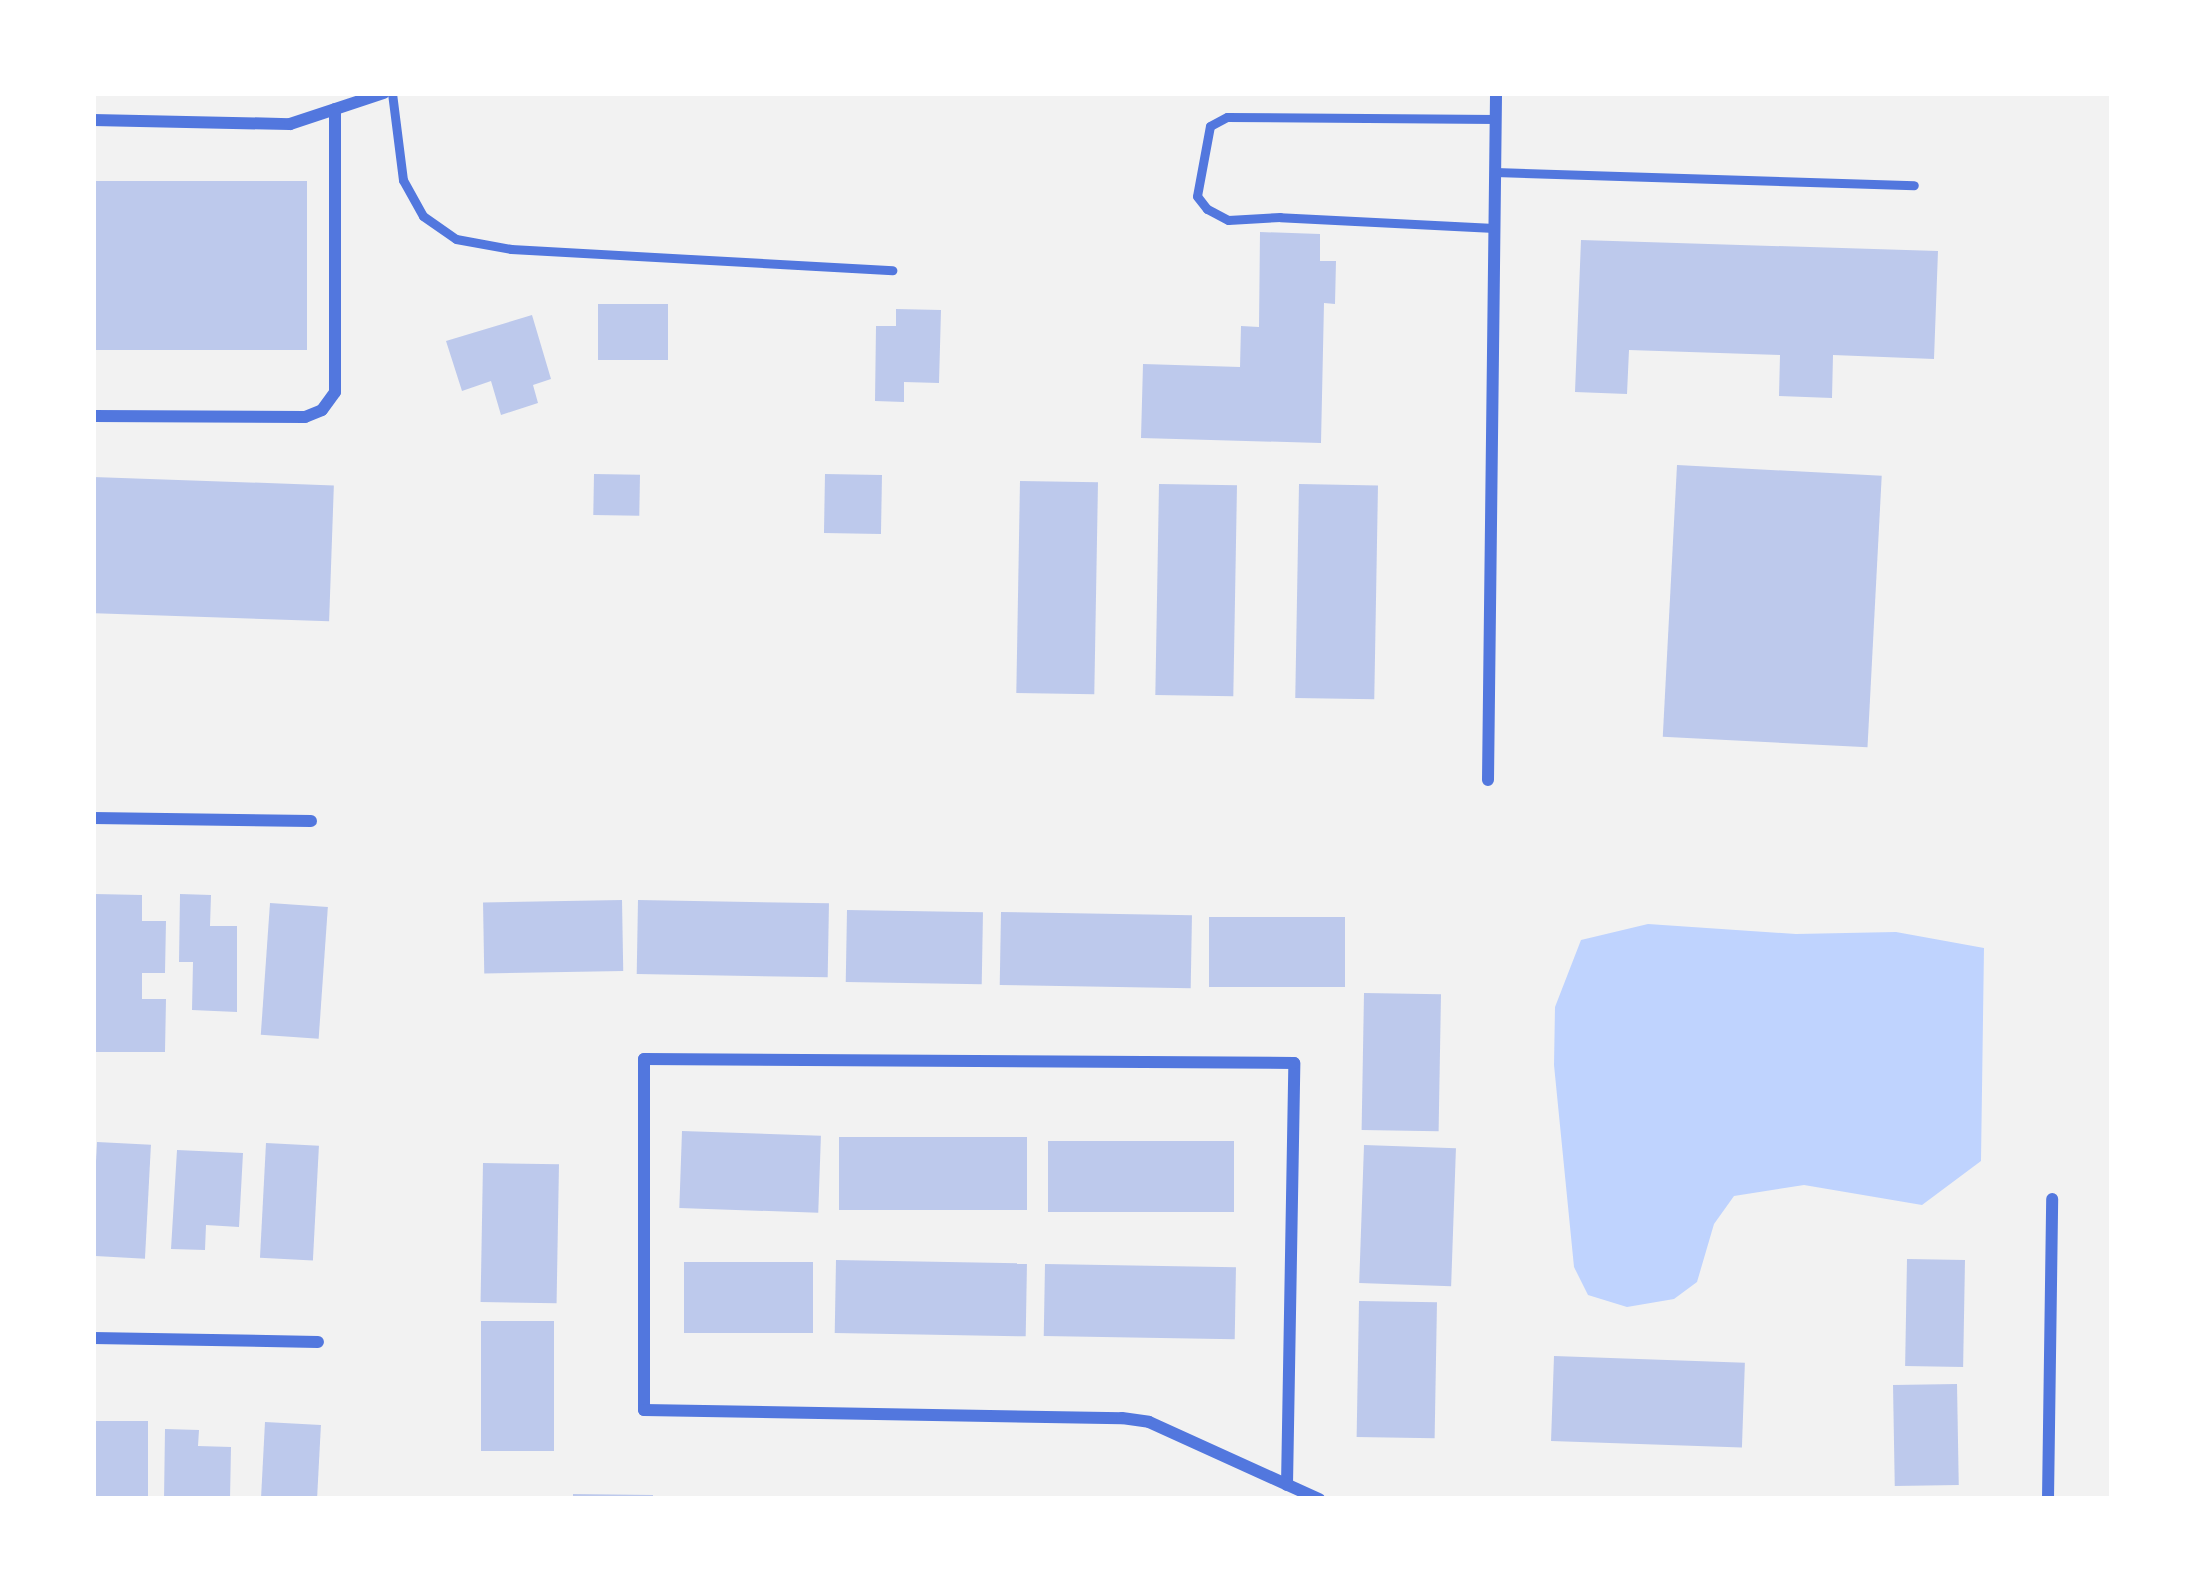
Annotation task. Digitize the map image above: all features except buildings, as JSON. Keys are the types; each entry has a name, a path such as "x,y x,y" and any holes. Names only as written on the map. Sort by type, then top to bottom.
{"street":[{"path":"93,120 290,124 388,93"},
{"path":"1488,780 1496,93"},
{"path":"93,416 305,417 322,410 335,392 335,109"},
{"path":"93,818 310,821"},
{"path":"1287,1484 1294,1063 644,1059 644,1410 1121,1418 1149,1422 1319,1499"},
{"path":"2048,1499 2052,1199"},
{"path":"93,1338 318,1342"}],"lane":[{"path":"388,93 403,180 423,216 456,239 512,249 892,270"},
{"path":"1495,228 1280,217 1228,220 1207,209 1197,196 1210,126 1227,117 1496,119"},
{"path":"1495,172 1914,185"}],"water":[{"path":"1648,924 1796,934 1896,932 1984,948 1981,1161 1922,1205 1804,1185 1734,1196 1714,1224 1697,1282 1674,1299 1627,1307 1588,1295 1574,1267 1554,1065 1555,1007 1581,940"}]}
